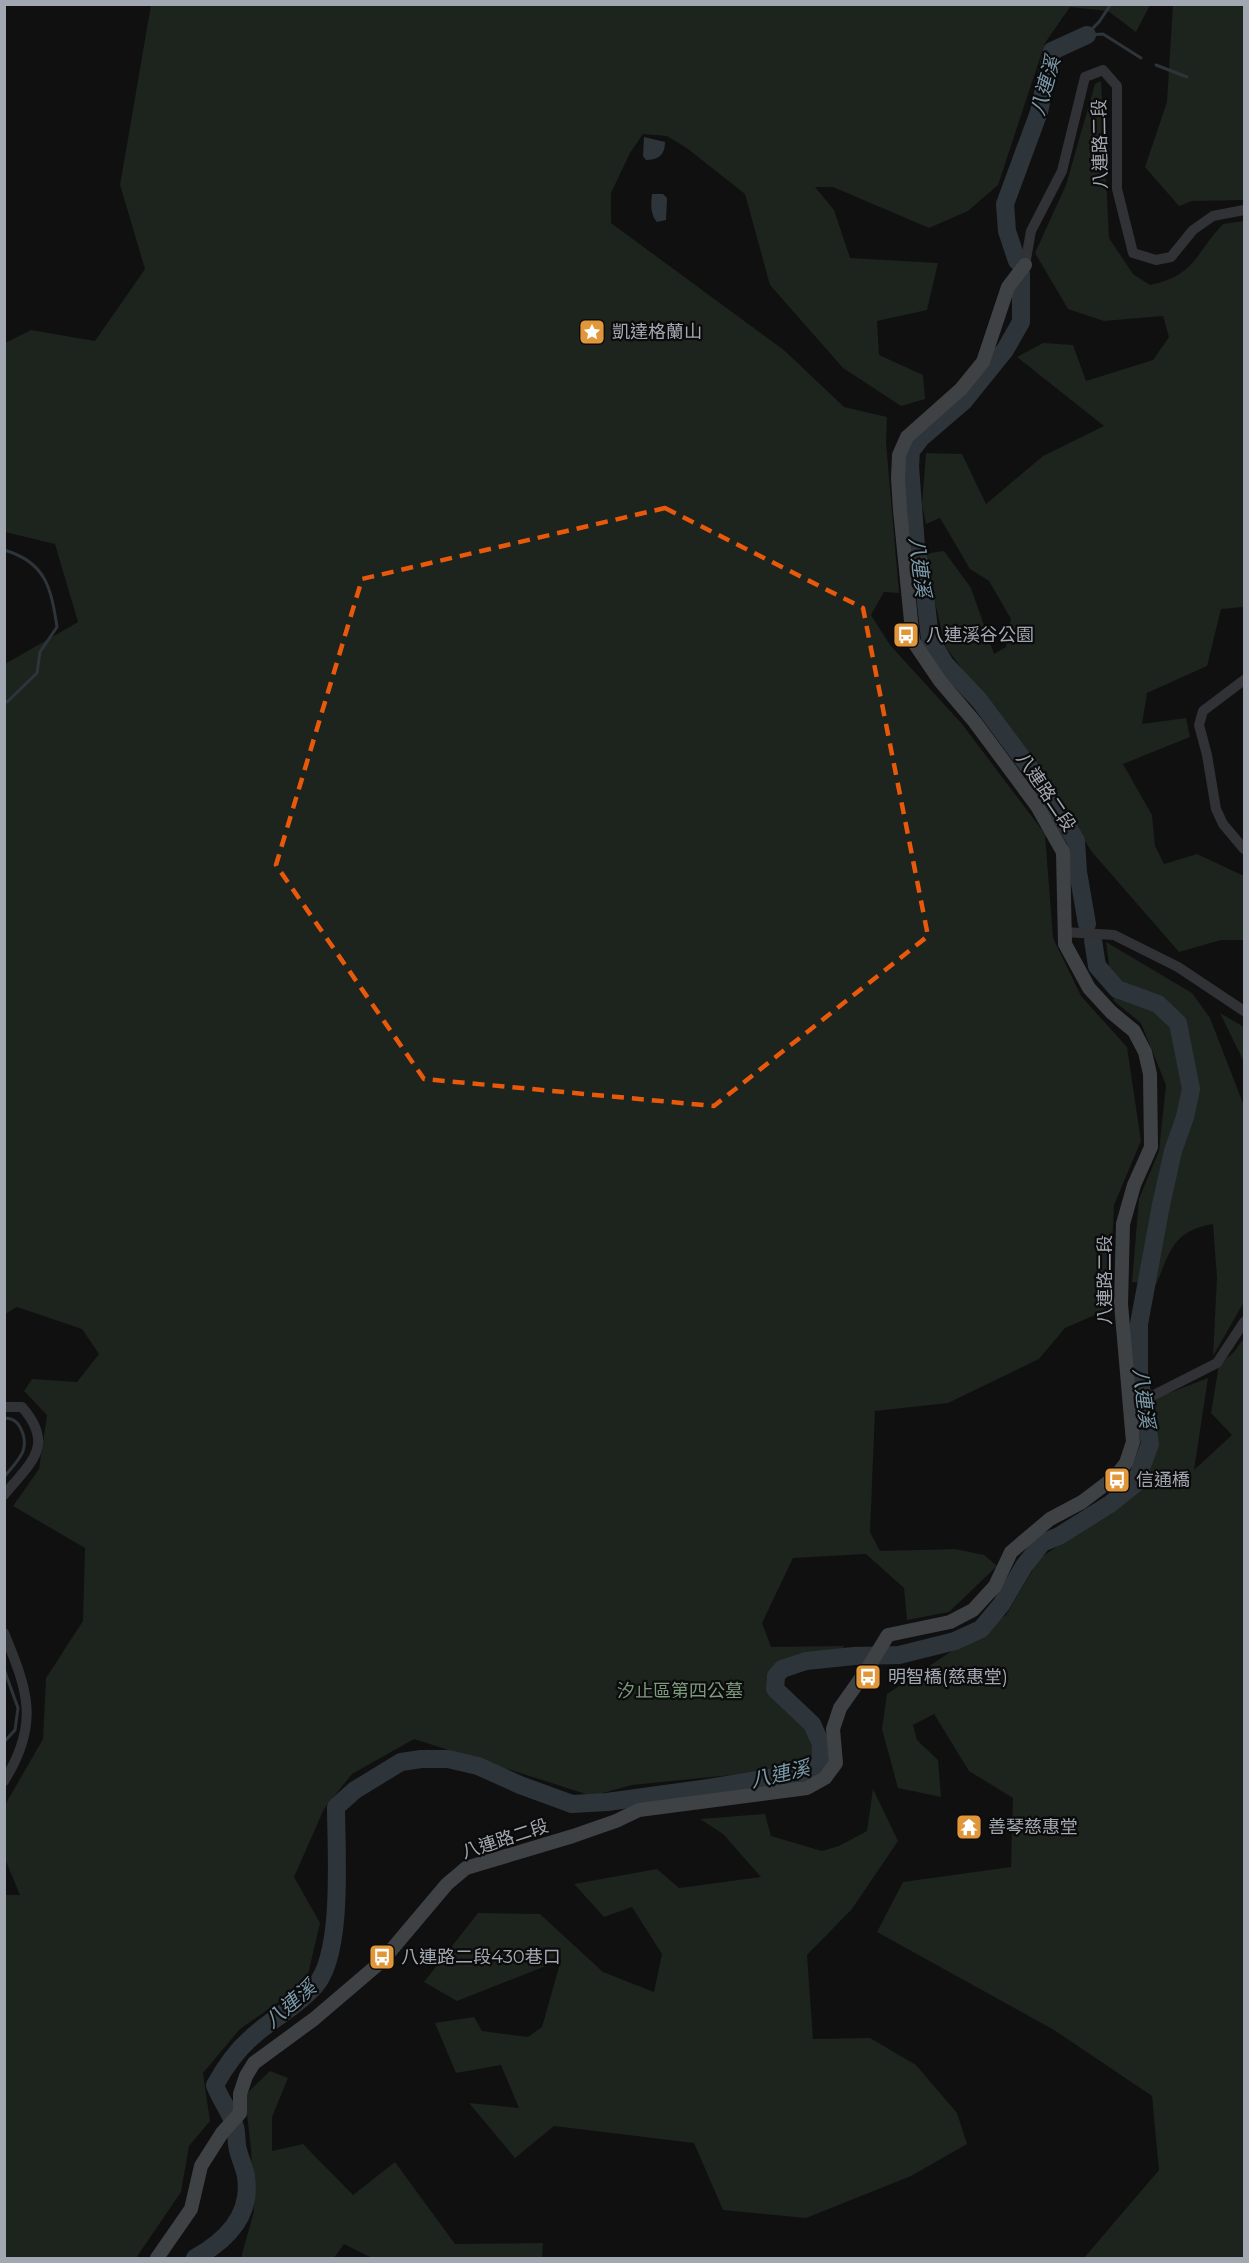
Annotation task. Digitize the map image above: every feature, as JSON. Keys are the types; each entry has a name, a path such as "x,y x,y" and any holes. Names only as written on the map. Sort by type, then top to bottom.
{"street":[{"name":"八連路二段","path":"157,2259 191,2209 201,2166 222,2133 240,2113 240,2094 246,2076 254,2063 314,2019 382,1961 447,1884 466,1868 573,1836 616,1821 639,1810 807,1788 825,1778 836,1763 833,1729 840,1708 888,1635 950,1622 973,1610 995,1586 1011,1552 1050,1519 1082,1502 1115,1477 1126,1463 1133,1442 1131,1398 1121,1304 1123,1224 1134,1185 1151,1147 1150,1074 1145,1052 1134,1031 1111,1012 1089,988 1065,944 1063,852 1037,806 974,721 940,681 913,641 898,478 899,455 907,437 961,389 983,362 1008,287 1025,265 1031,231 1062,171 1085,76 1103,70 1117,86 1117,189 1133,253 1156,260 1171,257 1193,230 1213,216 1245,210"},
{"path":"1245,680 1203,711 1199,725 1207,755 1216,809 1223,824 1245,849"},
{"path":"1065,932 1114,935 1178,967 1245,1011"},
{"path":"1131,1398 1154,1395 1217,1363 1245,1322"},
{"path":"4,1407 22,1407 34,1420 39,1435 37,1453 4,1495"},
{"path":"4,1633 23,1677 28,1714 27,1734 4,1781"}],"highlighted area":[{"path":"665,508 863,608 928,936 714,1106 424,1079 276,865 362,579"}],"green space":[{"name":"汐止區第四公墓","path":"151,5 1150,5 1136,32 1108,11 1070,7 1045,43 998,185 968,211 929,228 833,187 815,187 834,210 850,258 938,263 927,310 877,321 879,355 923,375 925,399 901,406 843,368 770,285 745,194 688,149 667,136 643,134 630,153 611,193 611,223 785,351 844,407 887,417 886,442 899,593 884,592 871,615 890,645 962,724 1045,834 1053,938 1081,996 1127,1047 1141,1141 1114,1205 1109,1309 1065,1328 1039,1359 948,1403 875,1411 870,1532 880,1551 955,1549 984,1555 997,1566 949,1612 907,1620 904,1588 866,1554 793,1558 762,1623 771,1647 844,1646 843,1651 779,1662 769,1673 779,1693 815,1726 819,1742 809,1757 781,1770 632,1785 592,1796 414,1739 352,1774 324,1809 294,1877 320,1923 306,1983 240,2029 203,2073 210,2121 189,2146 181,2192 136,2258 5,2258 4,1895 20,1895 5,1859 5,1805 43,1739 46,1678 83,1621 85,1548 13,1506 39,1469 47,1415 24,1391 32,1379 77,1382 99,1354 82,1329 17,1307 5,1314 5,664 78,622 55,544 5,532 5,343 31,330 95,341 145,269 120,185"},
{"path":"1173,5 1244,5 1244,200 1192,201 1179,206 1145,167 1167,102"},
{"path":"1101,81 1109,238 1133,274 1150,285 1177,276 1193,262 1223,224 1244,221 1244,607 1221,609 1207,666 1147,693 1142,724 1186,718 1190,737 1123,764 1152,815 1155,846 1164,864 1197,854 1244,876 1244,940 1221,940 1179,952 1092,852 1048,784 945,646 924,554 944,551 971,588 994,654 1006,647 1011,619 989,581 970,569 940,518 926,524 922,505 926,453 962,454 986,504 1043,456 1104,426 1017,357 1043,343 1073,345 1086,381 1153,360 1169,337 1163,316 1104,321 1068,309 1035,253 1066,185 1095,84"},
{"path":"1106,942 1192,993 1210,1018 1244,1106 1244,1302 1213,1356 1217,1278 1213,1224 1189,1232 1174,1245 1156,1285 1132,1282 1139,1199 1159,1151 1166,1085 1141,1023 1114,1001"},
{"path":"1220,1013 1244,1027 1244,1062"},
{"path":"1244,1338 1244,2258 1084,2258 1159,2170 1152,2096 1054,2030 877,1932 903,1882 1011,1867 1013,1798 969,1771 934,1714 913,1725 917,1740 938,1760 941,1797 898,1788 882,1729 887,1694 1006,1615 1039,1559 1123,1500 1157,1448 1151,1400 1208,1378 1194,1470 1232,1435 1211,1413 1219,1365 1234,1352"},
{"path":"873,1789 898,1841 852,1909 807,1955 813,2039 870,2038 916,2065 957,2113 967,2144 911,2176 806,2218 723,2210 694,2143 554,2126 515,2158 469,2103 519,2108 501,2065 456,2073 435,2023 474,2017 482,2031 528,2037 542,2027 561,1960 457,2001 424,1982 478,1913 540,1914 603,1972 654,1992 662,1954 632,1907 604,1917 574,1884 657,1869 679,1888 761,1877 723,1834 700,1819 765,1814 771,1836 822,1851 839,1846 867,1831"},
{"path":"270,2071 288,2078 272,2117 272,2151 303,2144 353,2195 395,2162 455,2244 543,2243 542,2258 372,2258 344,2244 334,2258 241,2258 254,2211 245,2095"}],"shaded area":[{"path":"644,137 665,142 660,156 646,160 643,156"},
{"path":"652,194 663,194 667,198 666,220 657,222 653,216"}],"waterway":[{"name":"八連溪","path":"1088,33 1111,4"},
{"path":"1087,35 1103,34 1141,58"},
{"name":"八連溪","path":"1017,261 1007,231 1005,204 1039,112 1052,51 1087,35"},
{"path":"1156,65 1187,77"},
{"name":"八連溪","path":"1021,273 1021,322 1005,350 963,402 921,438 911,451 916,547 925,594 930,639 945,664 979,700 1043,786 1076,841 1078,872 1087,924"},
{"path":"4,550 18,555 38,569 49,589 57,627 40,652 37,673 7,702 4,702"},
{"name":"八連溪","path":"195,2258 217,2244 234,2226 241,2215 247,2191 235,2127 215,2085 240,2048 308,1993 324,1971 331,1951 336,1901 336,1807 355,1790 401,1762 421,1759 448,1759 478,1766 520,1785 572,1804 607,1802 709,1788 811,1771 820,1763 821,1744 812,1724 775,1689 776,1676 782,1669 806,1661 854,1656 899,1655 955,1641 981,1629 1001,1605 1024,1566 1042,1543 1059,1536 1110,1504 1135,1484 1150,1444 1139,1375 1139,1324 1161,1205 1173,1151 1185,1117 1191,1089 1178,1023 1158,1004 1117,989 1097,966 1093,940"},
{"path":"4,1418 17,1423 25,1442 22,1454 4,1477"},
{"path":"4,1669 18,1708 15,1730 4,1742"}],"place":[{"name":"凱達格蘭山","path":"592,332"},
{"name":"八連溪谷公園","path":"906,635"},
{"name":"信通橋","path":"1117,1480"},
{"name":"明智橋(慈惠堂)","path":"868,1677"},
{"name":"善琴慈惠堂","path":"969,1827"},
{"name":"八連路二段430巷口","path":"382,1957"}]}
